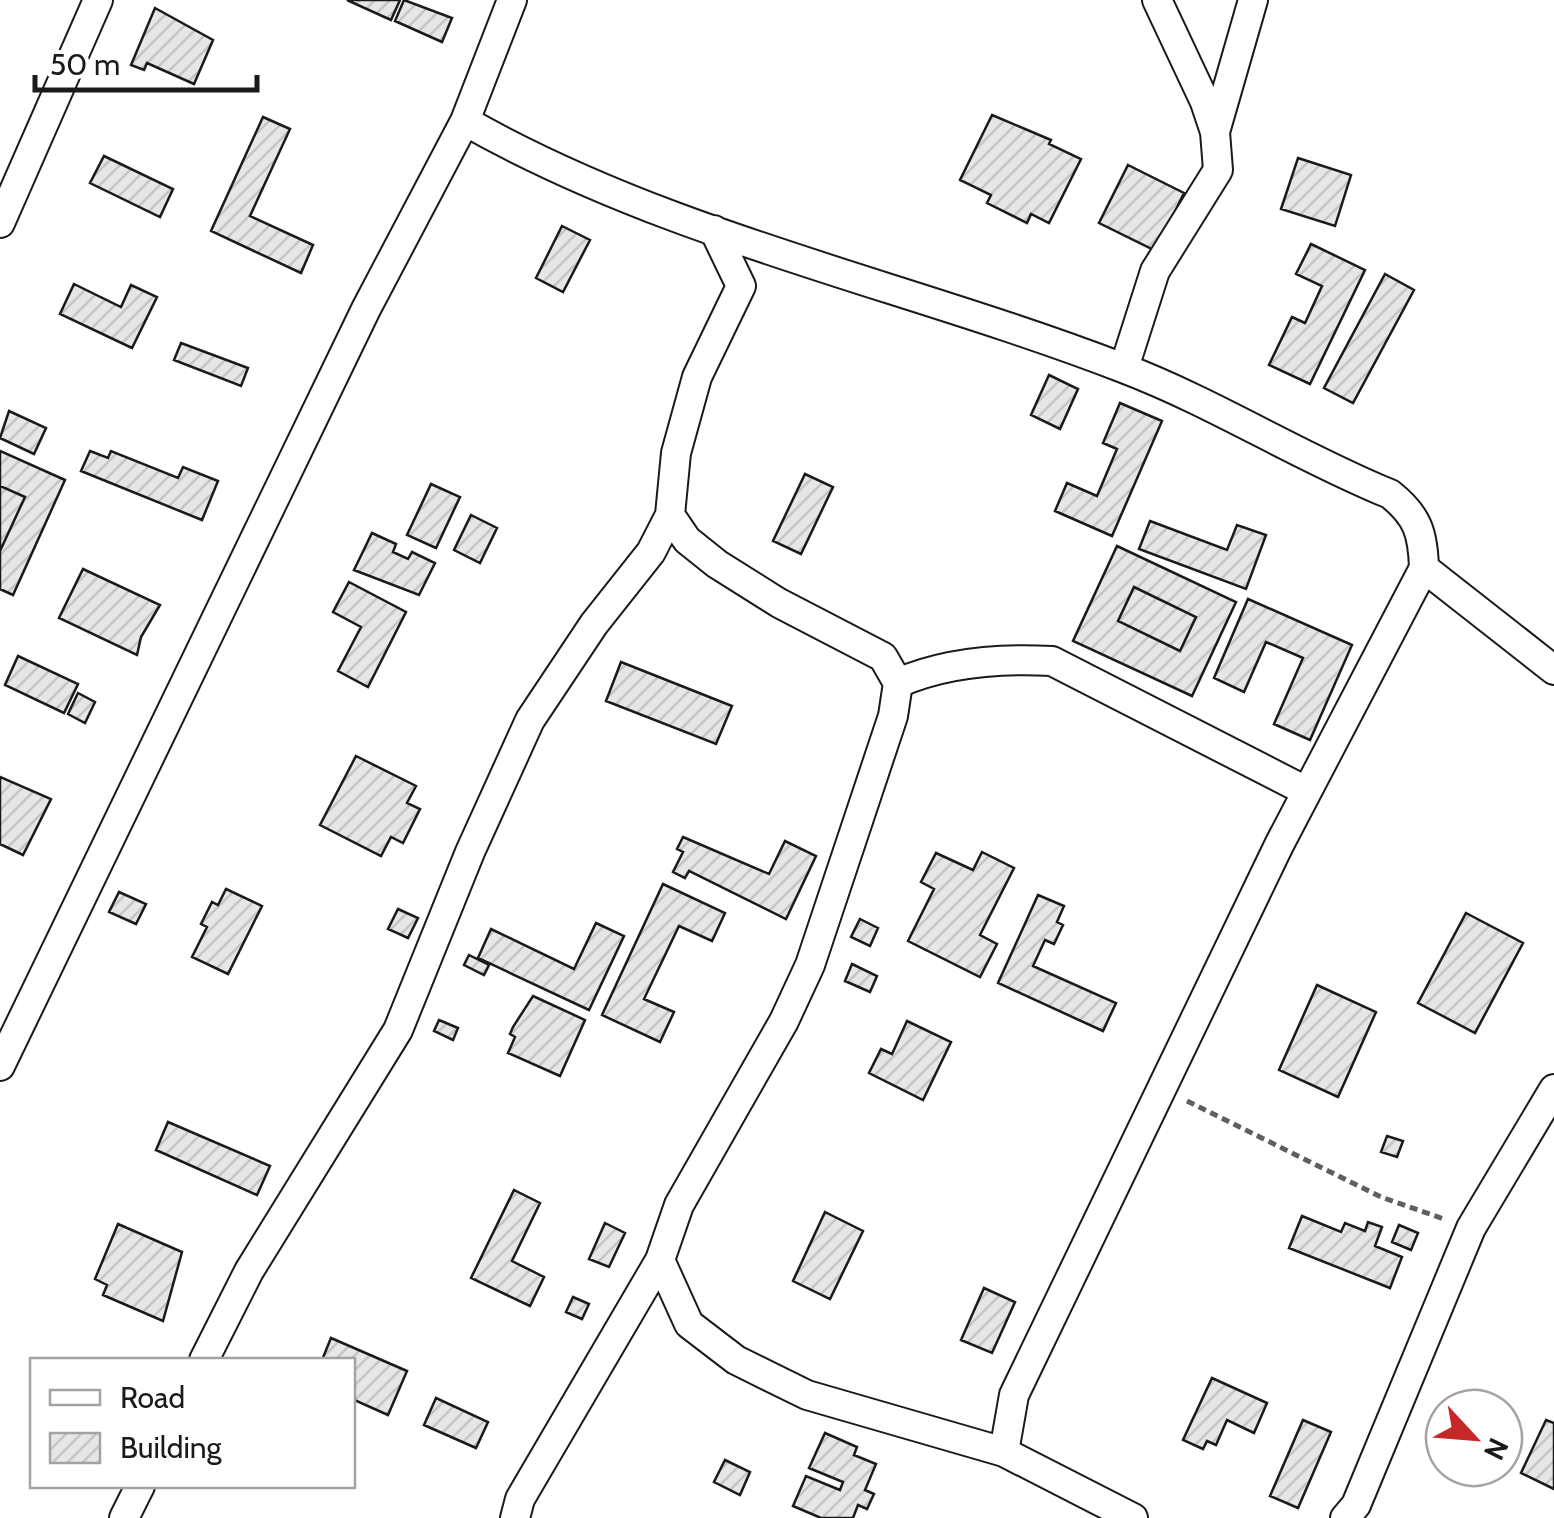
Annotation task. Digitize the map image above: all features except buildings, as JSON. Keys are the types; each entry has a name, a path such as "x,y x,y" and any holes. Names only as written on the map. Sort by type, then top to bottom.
{"street":[{"path":"0,224 98,0"},
{"path":"0,1066 333,377 465,121 512,0"},
{"path":"1124,368 1155,272 1218,170 1215,132 1157,0"},
{"path":"1215,132 1252,0"},
{"path":"465,121 528,157 714,230 1124,368 1390,494 1410,510 1423,535 1424,568 1306,791 1014,1395 1004,1452"},
{"path":"205,1358 250,1271 398,1030 470,852 530,720 594,624 651,552 670,515 676,453 697,376 740,286 714,230"},
{"path":"515,1518 520,1500 660,1260 679,1206 784,1021 810,965 893,716 898,684 884,657 779,603 717,564 686,540 670,515"},
{"path":"1424,568 1554,670"},
{"path":"898,684 934,668 1014,659 1052,661 1306,791"},
{"path":"1345,1518 1356,1505 1471,1228 1554,1088"},
{"path":"660,1260 690,1324 736,1360 807,1394 1004,1452 1133,1518"},
{"path":"124,1518 139,1488"}],"path":[{"path":"1164,1088 1381,1197 1471,1228"}]}
